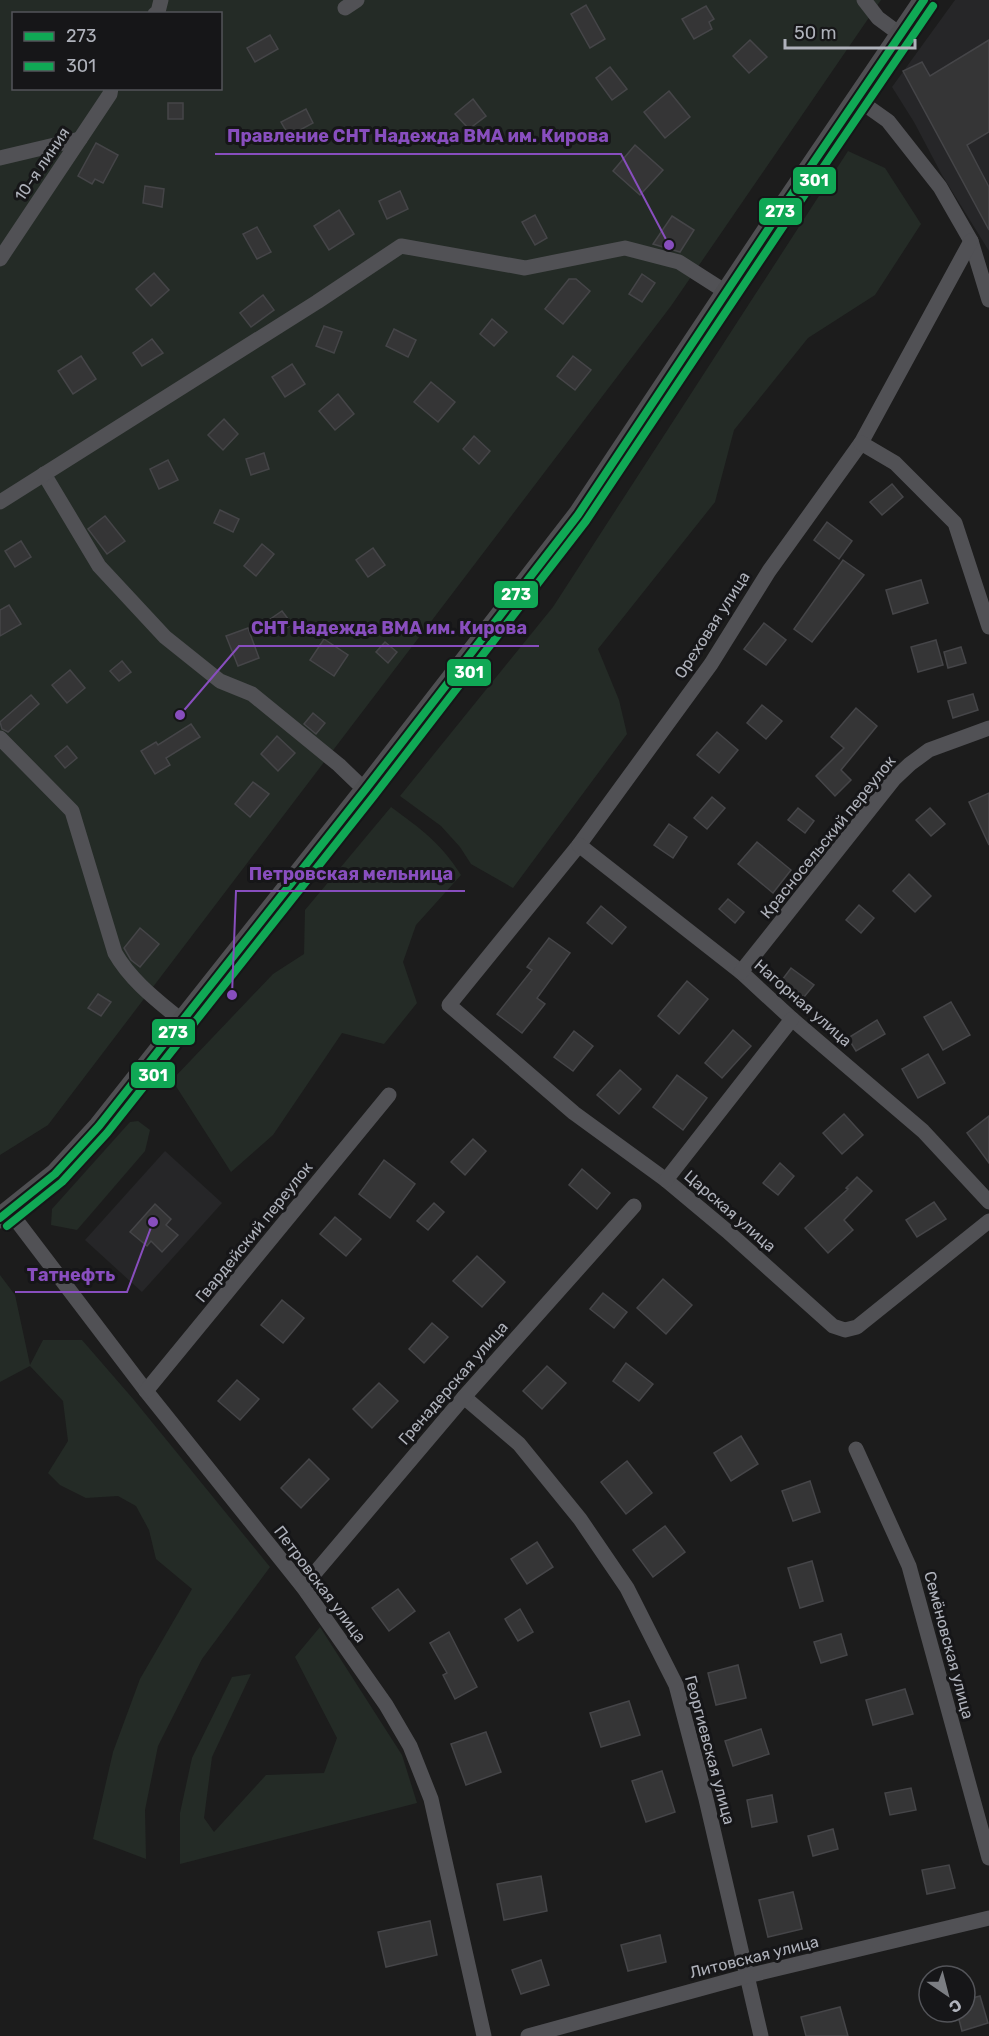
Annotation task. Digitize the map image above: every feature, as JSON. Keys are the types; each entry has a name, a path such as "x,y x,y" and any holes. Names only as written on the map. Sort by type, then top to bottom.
{"main road":[{"path":"5,1215 55,1174 99,1126 365,790 578,515 924,0"}],"street":[{"path":"864,0 878,18 901,35"},
{"name":"10-я линия","path":"0,259 111,90"},
{"path":"857,99 888,121 940,187 971,242 989,300"},
{"path":"0,158 80,139"},
{"name":"Ореховая улица","path":"449,1005 579,845 711,664 769,571 861,443 971,242"},
{"path":"0,502 317,302 401,246 525,268 625,248 679,262 726,292"},
{"path":"861,443 895,463 954,523 989,627"},
{"path":"44,474 99,566 165,637 220,681 252,694 339,765 365,790"},
{"name":"Красносельский переулок","path":"741,972 894,779 929,750 989,728"},
{"path":"0,738 72,812 115,953 122,966 144,989 182,1021"},
{"name":"Нагорная улица","path":"579,845 741,972 792,1019 923,1131 989,1202"},
{"name":"Царская улица","path":"449,1005 574,1113 666,1180 727,1231 832,1326 844,1329 857,1327 989,1221"},
{"path":"666,1180 792,1019"},
{"name":"Гвардейский переулок","path":"146,1391 389,1095"},
{"name":"Гренадерская улица","path":"303,1587 464,1397 634,1206"},
{"name":"Петровская улица","path":"5,1215 303,1587 386,1705 410,1746 423,1776 438,1828 484,2036"},
{"name":"Георгиевская улица","path":"464,1397 519,1444 580,1519 627,1588 676,1685 706,1799 761,2036"},
{"name":"Семёновская улица","path":"856,1449 909,1566 989,1858"},
{"name":"Литовская улица","path":"528,2036 747,1976 989,1918"}],"shaded area":[{"path":"0,0 881,0 671,306 48,1125 0,1155"},
{"path":"955,0 989,0 989,251 892,87"},
{"path":"848,151 885,168 921,224 875,295 808,338 734,430 715,502 598,649 619,700 627,734 513,888 471,864 460,847 441,826 400,796 553,607"},
{"path":"391,807 438,845 461,875 416,925 403,962 417,1003 384,1044 342,1033 273,1135 231,1172 172,1080 273,974 304,954 305,910"},
{"path":"138,1121 150,1130 145,1151 77,1230 51,1225 52,1209 130,1122"},
{"path":"165,1151 222,1203 142,1292 85,1240"},
{"path":"0,1275 15,1295 30,1365 43,1340 82,1340 270,1567 202,1659 158,1746 145,1810 146,1859 93,1839 113,1752 140,1679 192,1589 156,1559 149,1530 136,1506 118,1496 86,1498 60,1485 48,1473 68,1441 63,1401 30,1366 0,1382"},
{"path":"320,1627 402,1755 417,1803 180,1864 180,1813 192,1758 232,1677 251,1674 212,1757 204,1818 214,1832 266,1775 324,1773 337,1738 295,1657"}],"building":[{"path":"586,5 605,39 590,48 571,14"},
{"path":"706,6 714,19 709,22 712,29 694,39 682,19"},
{"path":"270,35 278,49 255,62 247,48"},
{"path":"750,40 767,57 749,73 733,56"},
{"path":"989,40 989,132 967,145 989,187 989,230 903,71 922,62 930,76"},
{"path":"610,67 627,89 612,100 596,78"},
{"path":"669,91 690,117 665,138 644,112"},
{"path":"473,99 486,116 469,129 455,114"},
{"path":"168,103 183,103 183,119 168,119"},
{"path":"306,109 313,123 289,136 281,122"},
{"path":"96,143 118,155 103,183 95,179 92,184 78,176"},
{"path":"635,145 663,170 640,195 613,171"},
{"path":"145,186 164,189 162,207 143,203"},
{"path":"400,191 408,209 387,219 379,201"},
{"path":"339,210 354,234 329,250 314,226"},
{"path":"535,215 547,238 535,245 522,222"},
{"path":"672,216 694,230 680,252 653,244"},
{"path":"257,227 271,252 257,259 243,234"},
{"path":"154,273 169,290 151,306 136,289"},
{"path":"642,274 655,283 642,302 629,294"},
{"path":"569,279 576,279 590,291 563,324 545,309"},
{"path":"263,295 274,310 251,327 240,313"},
{"path":"492,319 507,332 494,346 480,334"},
{"path":"324,326 342,332 334,353 316,346"},
{"path":"394,329 416,340 408,357 386,346"},
{"path":"152,339 163,353 142,366 133,353"},
{"path":"81,356 96,379 73,394 58,371"},
{"path":"573,356 591,370 575,390 557,376"},
{"path":"292,364 305,384 285,397 272,377"},
{"path":"431,382 455,402 438,422 414,402"},
{"path":"338,394 354,414 335,430 319,411"},
{"path":"224,419 238,434 223,450 208,435"},
{"path":"474,436 490,451 479,464 463,449"},
{"path":"264,453 269,469 251,475 246,459"},
{"path":"168,460 178,480 159,489 150,469"},
{"path":"892,484 903,497 882,515 870,502"},
{"path":"220,510 239,519 233,532 214,523"},
{"path":"105,516 125,541 107,554 88,529"},
{"path":"827,522 852,541 839,559 814,540"},
{"path":"21,541 31,557 15,567 5,551"},
{"path":"262,544 274,554 256,576 244,566"},
{"path":"373,548 385,565 368,577 356,560"},
{"path":"843,560 864,575 812,642 794,629"},
{"path":"921,580 928,603 893,614 886,590"},
{"path":"9,605 21,624 0,636 0,610"},
{"path":"282,611 292,624 278,634 269,620"},
{"path":"764,623 786,640 766,665 744,649"},
{"path":"248,628 259,658 238,666 226,636"},
{"path":"324,639 348,655 334,676 310,660"},
{"path":"936,640 943,665 918,672 911,647"},
{"path":"385,642 397,652 388,663 376,652"},
{"path":"961,647 966,663 948,668 944,652"},
{"path":"122,661 131,672 119,681 110,671"},
{"path":"70,670 85,688 67,703 52,685"},
{"path":"973,694 978,710 953,718 948,701"},
{"path":"31,695 39,704 8,732 2,729 0,722"},
{"path":"762,705 782,721 766,739 747,723"},
{"path":"856,708 877,726 841,770 851,780 835,796 816,776 844,748 831,737"},
{"path":"313,713 325,723 316,734 304,724"},
{"path":"191,724 200,737 166,758 170,765 155,774 141,751 156,742 158,745"},
{"path":"717,732 738,750 719,773 697,755"},
{"path":"277,736 295,753 278,771 261,754"},
{"path":"67,746 77,758 65,768 55,756"},
{"path":"253,782 269,794 250,817 235,804"},
{"path":"989,793 989,845 969,802"},
{"path":"712,797 725,808 707,829 694,818"},
{"path":"798,808 814,821 805,833 788,820"},
{"path":"930,808 945,824 931,836 916,820"},
{"path":"669,824 687,837 673,858 654,845"},
{"path":"757,842 791,870 773,893 738,864"},
{"path":"909,874 931,896 915,912 893,891"},
{"path":"728,899 744,912 735,923 719,909"},
{"path":"859,905 874,918 861,933 846,920"},
{"path":"601,906 626,927 612,944 587,923"},
{"path":"140,928 159,944 140,967 131,960 124,948"},
{"path":"549,938 570,953 537,998 545,1004 522,1033 497,1014 532,970 527,967"},
{"path":"791,968 814,985 804,997 782,980"},
{"path":"687,981 708,999 679,1034 658,1016"},
{"path":"98,994 111,1002 101,1016 88,1008"},
{"path":"951,1002 970,1035 943,1050 924,1017"},
{"path":"877,1020 885,1034 856,1051 848,1038"},
{"path":"733,1030 751,1046 722,1078 705,1063"},
{"path":"574,1031 593,1046 573,1071 554,1057"},
{"path":"928,1054 945,1083 918,1098 902,1069"},
{"path":"620,1070 641,1089 619,1114 597,1095"},
{"path":"677,1075 707,1098 683,1130 653,1107"},
{"path":"844,1114 863,1135 842,1154 823,1133"},
{"path":"989,1116 989,1163 967,1133"},
{"path":"473,1139 486,1151 465,1175 451,1162"},
{"path":"384,1160 415,1184 390,1218 359,1194"},
{"path":"780,1163 794,1176 778,1195 763,1183"},
{"path":"582,1169 610,1193 597,1209 569,1185"},
{"path":"857,1177 872,1191 844,1220 853,1230 828,1253 805,1228 848,1189 846,1188"},
{"path":"934,1202 946,1219 917,1237 906,1220"},
{"path":"434,1203 444,1212 428,1230 417,1221"},
{"path":"155,1204 171,1219 166,1225 178,1235 162,1252 151,1241 147,1246 130,1232"},
{"path":"335,1217 361,1239 346,1256 320,1234"},
{"path":"477,1256 505,1282 482,1307 453,1281"},
{"path":"663,1279 692,1305 666,1334 637,1308"},
{"path":"603,1293 627,1312 614,1328 590,1309"},
{"path":"282,1300 304,1318 283,1343 261,1325"},
{"path":"432,1323 448,1337 424,1363 409,1349"},
{"path":"626,1363 653,1384 639,1401 613,1381"},
{"path":"547,1366 566,1383 542,1409 523,1391"},
{"path":"237,1380 259,1399 240,1420 218,1401"},
{"path":"379,1383 398,1401 372,1428 353,1409"},
{"path":"741,1436 758,1464 731,1481 714,1453"},
{"path":"309,1459 329,1479 301,1508 281,1488"},
{"path":"627,1461 652,1493 626,1514 601,1482"},
{"path":"810,1481 820,1512 793,1521 782,1491"},
{"path":"665,1526 685,1552 653,1577 633,1550"},
{"path":"537,1542 553,1567 527,1584 511,1559"},
{"path":"812,1561 823,1601 800,1608 788,1568"},
{"path":"398,1589 415,1611 389,1631 372,1608"},
{"path":"520,1609 533,1632 518,1641 505,1619"},
{"path":"449,1632 477,1687 455,1699 443,1675 447,1673 430,1643"},
{"path":"841,1634 847,1655 821,1663 814,1642"},
{"path":"738,1665 746,1698 716,1705 708,1673"},
{"path":"905,1689 913,1714 873,1725 866,1700"},
{"path":"629,1701 640,1735 601,1747 590,1713"},
{"path":"761,1729 769,1754 733,1766 725,1741"},
{"path":"486,1732 501,1772 466,1785 451,1744"},
{"path":"662,1771 675,1812 646,1822 632,1781"},
{"path":"911,1788 916,1810 890,1815 885,1793"},
{"path":"772,1795 777,1822 752,1827 747,1800"},
{"path":"833,1829 838,1849 813,1856 808,1836"},
{"path":"949,1865 955,1888 927,1894 922,1870"},
{"path":"541,1876 547,1911 504,1920 497,1884"},
{"path":"793,1892 802,1929 768,1937 759,1900"},
{"path":"430,1921 437,1955 386,1967 378,1932"},
{"path":"660,1935 666,1962 628,1971 621,1945"},
{"path":"541,1960 549,1985 521,1994 512,1970"},
{"path":"980,1996 988,2023 962,2031 960,2024 977,2024 977,1997"},
{"path":"840,2007 848,2036 806,2036 801,2017"}],"transit line":[{"name":"273","path":"0,1218 55,1174 99,1126 365,790 578,515 924,0"},
{"name":"301","path":"7,1226 62,1182 107,1133 373,797 586,521 933,6"}],"place":[{"name":"Правление СНТ Надежда ВМА им. Кирова","path":"669,245"},
{"name":"СНТ Надежда ВМА им. Кирова","path":"180,715"},
{"name":"Петровская мельница","path":"232,995"},
{"name":"Татнефть","path":"153,1222"}]}
